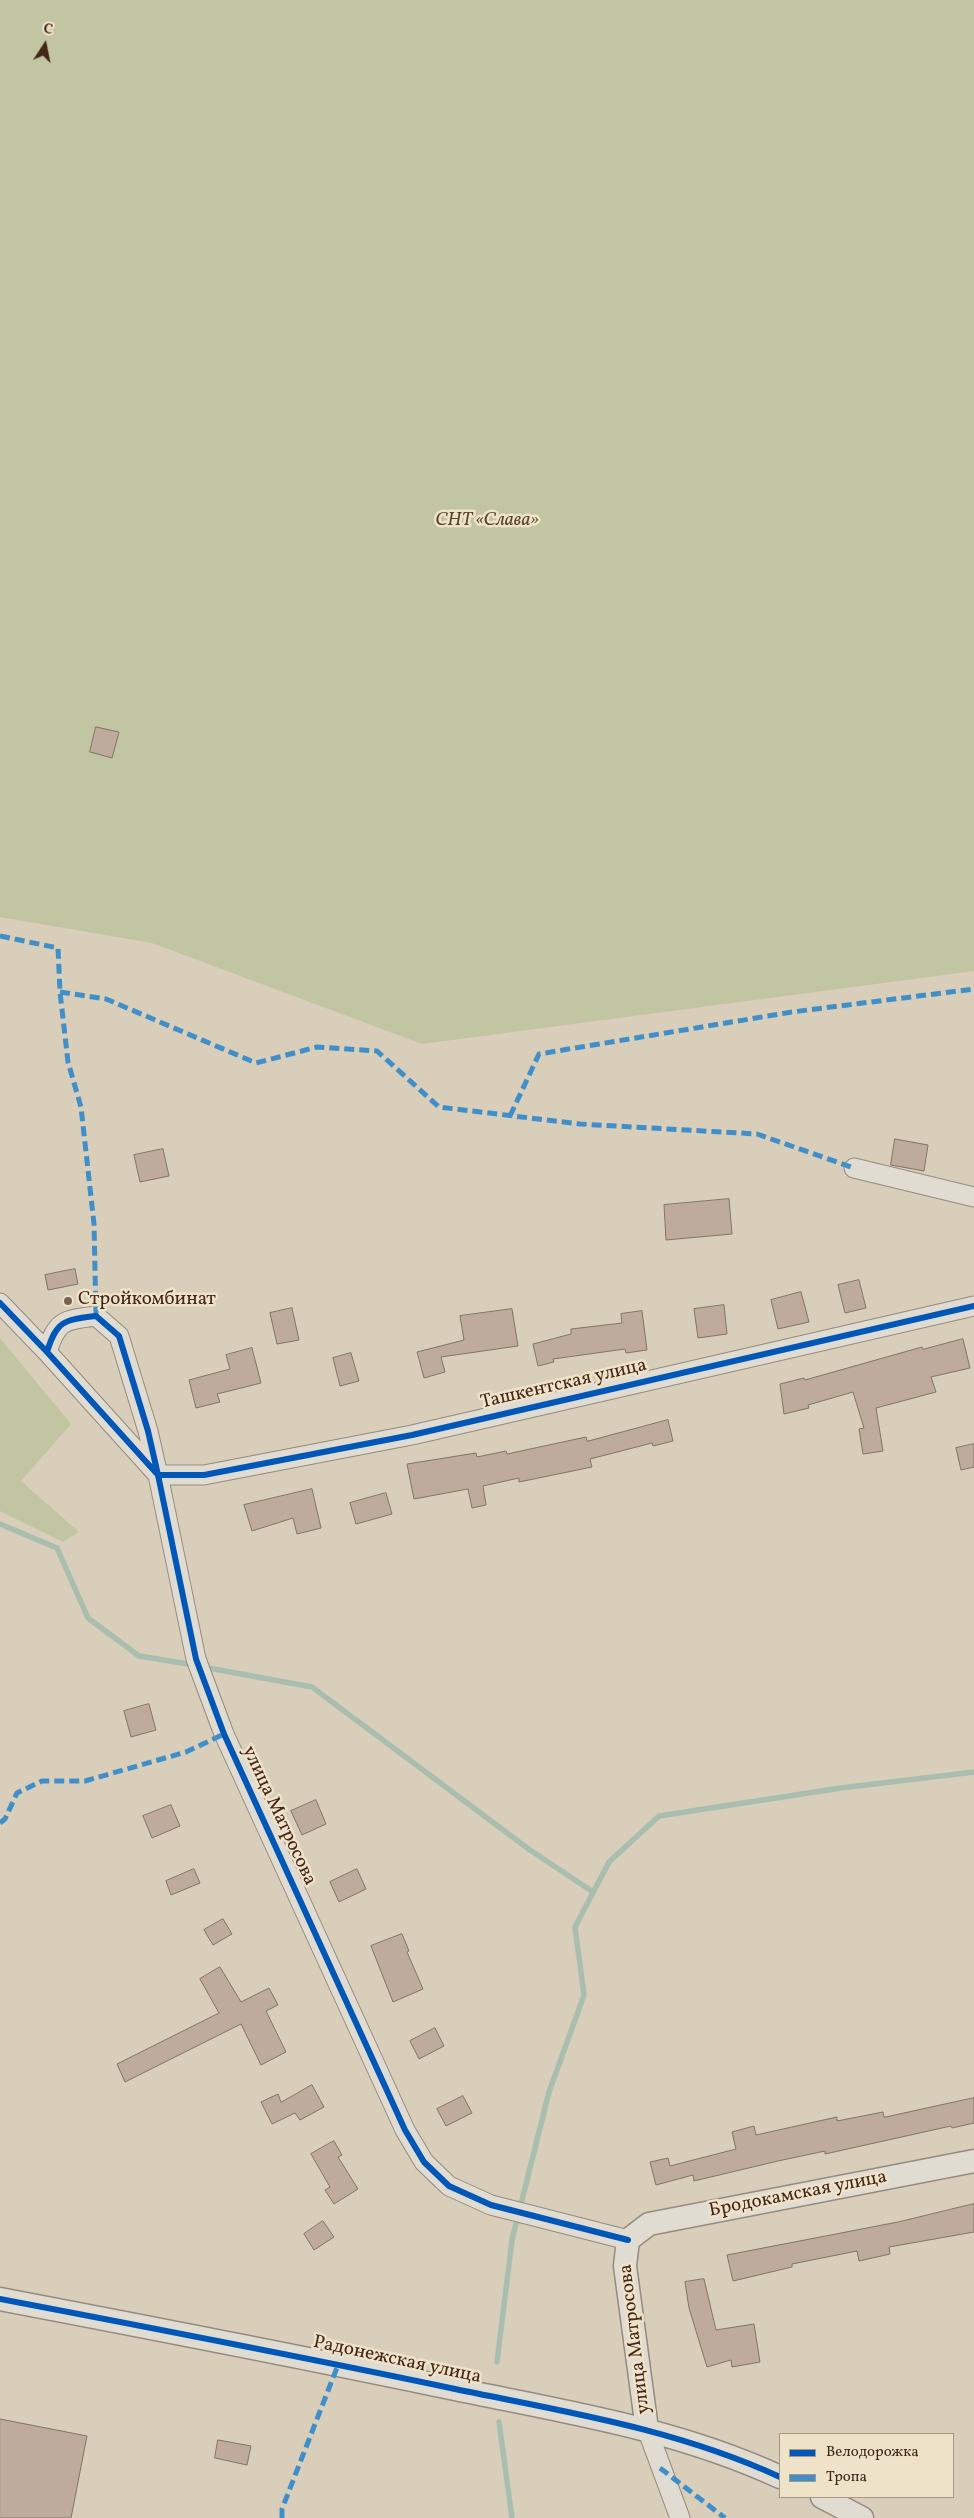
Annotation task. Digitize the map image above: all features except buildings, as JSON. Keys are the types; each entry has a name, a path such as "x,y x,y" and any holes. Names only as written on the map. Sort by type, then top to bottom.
{"street":[{"path":"854,1168 974,1197"},
{"path":"0,1304 47,1352 158,1475"},
{"name":"Ташкентская улица","path":"158,1475 204,1475 412,1435 974,1306"},
{"name":"улица Матросова","path":"47,1352 54,1331 70,1319 96,1316 119,1336 148,1431 196,1659 224,1734 405,2130 424,2162 449,2186 491,2205 628,2240 625,2266 647,2428 680,2518"},
{"name":"Бродокамская улица","path":"628,2240 649,2224 974,2160"},
{"name":"Радонежская улица","path":"0,2299 235,2343 647,2428 749,2463 779,2477"},
{"path":"824,2498 862,2518"}],"green space":[{"name":"СНТ «Слава»","path":"0,0 974,0 974,971 422,1044 152,943 0,917"},
{"path":"0,1338 71,1424 21,1481 79,1532 63,1542 0,1511"}],"waterway":[{"path":"0,1524 57,1548 88,1618 139,1656 194,1665"},
{"path":"203,1667 312,1687 530,1850 593,1892"},
{"path":"497,2362 512,2240 549,2092 584,1995 575,1927 609,1862 659,1816 841,1788 974,1772"},
{"path":"499,2422 512,2518"}],"marked path":[{"path":"0,936 58,948 60,992 68,1062 81,1107 94,1224 96,1316"},
{"path":"510,1116 539,1054 792,1012 974,989"},
{"path":"60,992 106,999 256,1063 317,1047 377,1051 439,1107 580,1124 757,1134 854,1168"},
{"path":"0,1823 5,1819 17,1793 42,1781 85,1781 186,1752 224,1734"},
{"path":"282,2518 282,2509 338,2365"},
{"path":"660,2468 725,2518"}],"cycle path":[{"path":"0,1303 158,1475 196,1659 224,1734 405,2130 424,2162 449,2186 491,2205 628,2240"},
{"path":"47,1352 54,1333 63,1324 76,1319 96,1316 119,1336 148,1431 158,1475 204,1475 412,1435 974,1306"},
{"path":"0,2299 579,2414 701,2446 741,2460 779,2477"}],"place":[{"name":"Стройкомбинат","path":"68,1301"}]}
